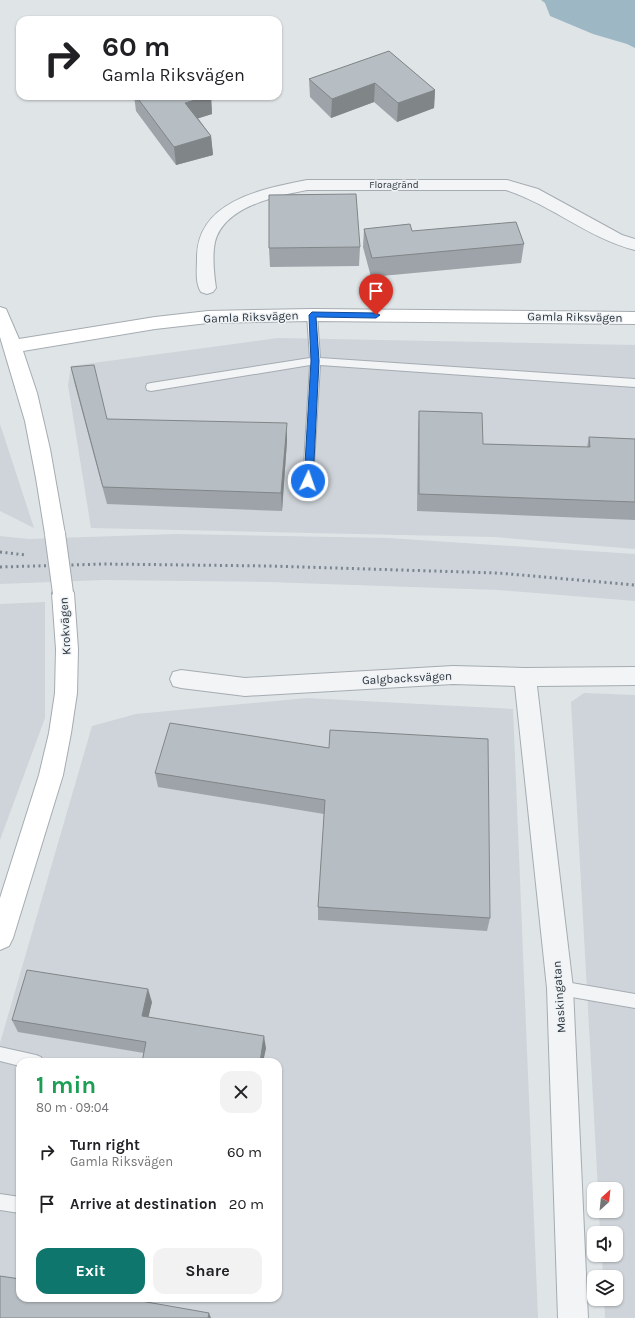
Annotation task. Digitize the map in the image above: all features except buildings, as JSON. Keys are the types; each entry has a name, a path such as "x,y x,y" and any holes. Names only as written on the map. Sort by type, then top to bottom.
{"street":[{"name":"Floragränd","path":"207,288 206,240 221,217 244,201 274,191 307,185 507,185 532,193 616,239 635,245"},
{"name":"Krokvägen","path":"0,313 14,346 32,412 52,514 63,593 67,649 66,693 60,733 51,775 0,938"},
{"name":"Gamla Riksvägen","path":"14,346 170,321 208,317 312,315 635,318"},
{"name":"Galgbacksvägen","path":"181,679 246,687 453,675 525,677 635,676"},
{"name":"Maskingatan","path":"525,677 560,988 573,1318"}],"lane":[{"path":"308,481 315,361 312,315"},
{"path":"151,387 315,361 635,383"},
{"path":"560,988 635,1001"},
{"path":"0,1054 18,1058"},
{"path":"0,1202 16,1204"}],"shaded area":[{"path":"278,338 635,345 635,549 494,537 91,528 68,385 71,366"},
{"path":"0,424 34,528 0,511"},
{"path":"176,534 388,538 635,554 635,601 498,590 268,582 103,580 0,584 0,536 29,539"},
{"path":"45,602 45,718 0,840 0,604"},
{"path":"584,693 635,695 635,1318 605,1318 604,1306 623,1306 623,1270 603,1270 602,1262 623,1262 623,1226 600,1226 599,1218 623,1218 623,1182 598,1182 571,702"},
{"path":"307,698 513,709 538,1318 0,1318 0,1043 92,726 136,714"}],"water":[{"path":"541,0 635,0 635,48 627,44 593,34 550,16 545,3"}],"railway":[{"path":"0,552 26,555"},
{"path":"0,567 105,564 269,566 498,573 635,585"}],"route":[{"path":"308,481 315,361 312,315 376,315"}]}
